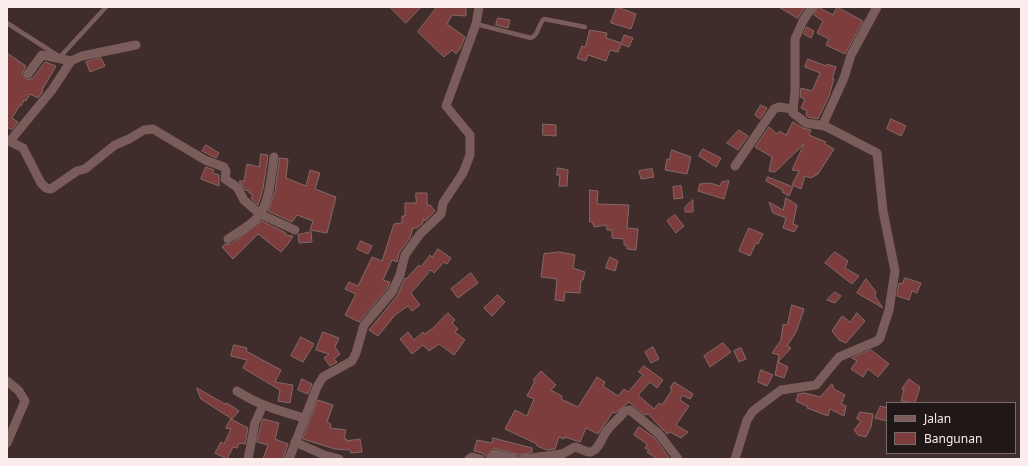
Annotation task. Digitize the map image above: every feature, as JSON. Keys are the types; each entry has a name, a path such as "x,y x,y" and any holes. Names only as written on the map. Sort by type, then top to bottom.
{"street":[{"path":"289,459 304,418 317,387 323,377 352,360 356,354 364,325 392,292 400,275 405,255 420,234 441,214 444,203 463,173 470,156 470,135 461,122 449,110 447,101 476,24 479,7"},
{"path":"735,459 747,420 753,411 781,390 816,385 839,357 877,341 880,338 890,310 896,271 882,205 877,153 824,126 814,125 799,119 794,115 793,110 796,90 796,38 803,21 812,7"},
{"path":"824,126 825,118 844,78 851,55 877,7"},
{"path":"136,45 82,56 71,61 52,90 8,140 23,148 41,184 46,188 51,189 77,171 85,169 114,145 129,139 144,130 153,129 205,160 224,167 226,171 225,179 227,182 237,187 244,200 260,214 295,230"},
{"path":"28,74 42,55 71,61"},
{"path":"735,166 774,109 779,107 793,110"},
{"path":"228,239 260,214 266,196 274,157"},
{"path":"7,382 19,391 25,401 7,443"},
{"path":"237,391 262,405 304,418"},
{"path":"248,459 255,423 262,405"},
{"path":"522,459 562,454 575,447 589,452 595,450 611,424 618,420 625,411 630,410 659,434 678,459"},
{"path":"295,442 324,455 339,459"},
{"path":"491,459 496,454 515,459"},
{"path":"469,459 472,457 480,459"}],"lane":[{"path":"7,23 60,57 106,7"},
{"path":"476,24 531,38 535,36 544,19 585,27"}],"building":[{"path":"390,7 421,7 406,23"},
{"path":"437,7 466,7 466,16 452,15 447,24 465,37 456,54 452,50 444,57 418,32"},
{"path":"617,7 636,14 631,29 611,23"},
{"path":"779,7 805,7 798,18"},
{"path":"818,7 833,15 837,7 863,21 845,54 826,45 829,39 817,33 823,21 814,15"},
{"path":"498,18 510,20 508,28 496,25"},
{"path":"807,27 814,31 811,38 804,34"},
{"path":"590,30 607,33 606,38 621,43 624,35 633,38 629,47 621,44 618,52 610,50 606,61 588,55 586,61 577,58 582,46 585,47"},
{"path":"7,53 26,66 22,74 27,80 33,78 45,62 56,66 38,98 30,94 26,101 24,100 21,106 20,105 12,118 18,122 12,130 7,127"},
{"path":"101,58 105,66 90,72 86,62"},
{"path":"808,59 826,66 827,64 836,67 829,96 818,119 808,117 806,115 807,111 801,108 805,99 800,97 801,88 812,91 820,73 805,67"},
{"path":"761,105 767,108 760,119 755,115"},
{"path":"891,119 906,126 901,136 887,129"},
{"path":"793,122 803,128 811,130 809,135 826,142 825,144 834,149 818,174 811,178 805,176 801,189 792,185 799,171 792,170 804,144 775,172 769,171 772,157 755,147 769,127 777,134 779,131 786,135"},
{"path":"543,124 556,125 556,136 543,135"},
{"path":"739,130 748,136 738,150 727,143"},
{"path":"206,145 219,153 216,158 202,151"},
{"path":"703,149 721,158 716,167 699,156"},
{"path":"672,150 691,157 687,174 665,170 667,159 669,160"},
{"path":"261,154 268,155 263,189 258,205 251,198 253,195 249,193 250,191 245,190 239,181 244,181 247,164 259,167"},
{"path":"280,158 288,159 286,178 306,186 310,170 320,173 315,189 336,197 327,233 310,230 313,221 297,215 292,222 268,211 275,191"},
{"path":"206,167 214,170 212,173 219,175 219,186 201,179"},
{"path":"558,168 568,170 567,186 559,186 560,175 557,175"},
{"path":"652,169 654,177 641,179 639,171"},
{"path":"768,177 793,187 789,196 782,192 783,190 766,181"},
{"path":"729,181 724,199 698,191 700,184 710,183 720,186 722,182"},
{"path":"681,186 683,198 674,199 673,187"},
{"path":"590,190 598,191 597,204 629,205 627,228 638,229 636,250 627,249 627,245 624,245 624,239 612,238 612,230 607,230 606,225 594,227 592,222 590,222"},
{"path":"416,193 427,193 427,205 430,205 435,211 425,221 423,218 423,223 417,228 413,228 410,238 399,253 397,262 392,260 383,280 390,282 387,289 359,322 345,315 356,294 345,289 349,282 358,286 372,257 382,261 394,224 402,223 402,216 405,216 405,203 416,203"},
{"path":"786,198 797,205 793,224 798,226 794,232 783,228 786,218 773,213 769,202 783,210"},
{"path":"693,200 693,212 685,212 685,207"},
{"path":"675,215 684,226 676,233 667,221"},
{"path":"262,221 286,233 285,235 293,236 288,244 281,252 258,234 233,259 222,247 225,244 231,244"},
{"path":"749,228 763,234 758,244 756,243 750,256 739,251"},
{"path":"311,232 312,242 299,243 298,235"},
{"path":"361,241 372,246 368,254 357,249"},
{"path":"438,249 451,258 447,264 444,262 434,273 431,270 411,293 420,305 412,311 408,306 395,315 378,336 369,330 397,296 405,278 406,279 419,265 421,267 430,255 432,257"},
{"path":"560,252 575,255 573,268 585,272 583,280 581,280 580,293 565,292 564,301 555,300 557,279 541,277 544,254"},
{"path":"835,252 848,261 845,268 859,276 852,284 825,263"},
{"path":"610,257 618,261 615,271 606,268"},
{"path":"471,273 478,283 458,298 451,289"},
{"path":"905,278 921,283 917,293 912,291 909,300 897,296 899,283 902,284"},
{"path":"866,279 876,292 875,296 883,308 857,293"},
{"path":"835,292 841,296 835,303 827,300"},
{"path":"498,295 505,302 492,316 484,308"},
{"path":"792,305 804,309 796,332 787,346 791,348 778,362 788,367 784,378 775,375 779,355 772,353 781,340 783,324 787,325"},
{"path":"448,313 455,320 452,323 458,329 455,332 465,340 454,355 439,344 429,351 423,345 412,354 400,339 408,332 414,340 423,332 425,334 433,328"},
{"path":"857,313 865,321 846,343 839,340 832,331 842,316 850,322"},
{"path":"323,332 339,338 335,347 340,354 334,359 337,362 330,366 324,358 329,354 316,350"},
{"path":"301,337 314,344 303,362 291,356"},
{"path":"723,343 731,352 710,367 704,356"},
{"path":"234,345 247,348 246,351 281,370 275,382 293,385 290,403 278,401 280,390 243,368 247,360 231,356"},
{"path":"653,347 659,359 651,363 645,352"},
{"path":"741,348 746,359 739,362 734,351"},
{"path":"871,350 889,364 878,377 868,369 863,377 851,369 857,361 852,358"},
{"path":"644,366 663,380 657,388 650,382 638,395 654,409 659,403 662,405 672,390 670,388 674,382 693,394 690,399 682,395 680,400 689,406 676,425 688,432 681,438 670,432 667,434 648,414 645,415 629,402 615,413 613,412 598,434 586,428 580,442 565,437 564,439 559,437 555,449 547,450 537,446 537,444 505,429 515,410 527,416 534,399 527,396 535,381 533,380 541,371 556,385 551,390 562,396 561,399 578,407 597,377 605,382 603,386 618,396 624,389 628,392 643,375 639,372"},
{"path":"761,370 773,375 767,386 758,382"},
{"path":"302,379 312,384 308,394 298,390"},
{"path":"909,379 920,387 915,402 901,401 904,389 902,389"},
{"path":"832,384 834,389 845,395 841,404 846,406 844,416 830,409 828,416 807,408 808,407 796,401 798,394 805,393 820,397"},
{"path":"197,388 225,404 227,403 239,411 232,419 201,399"},
{"path":"318,400 333,405 327,422 331,424 330,428 346,430 344,439 347,439 346,441 360,439 362,452 351,453 350,450 335,449 303,439"},
{"path":"881,406 886,408 886,421 875,418"},
{"path":"860,412 873,414 871,427 866,437 858,435 854,430 861,421 857,419"},
{"path":"231,419 248,428 245,444 239,443 237,448 233,447 227,459 215,453 221,442 224,444 231,429 226,428"},
{"path":"263,419 279,423 275,439 288,444 283,459 263,459 268,445 257,442"},
{"path":"639,427 655,438 670,459 657,459 647,452 649,450 645,448 647,444 634,435"},
{"path":"493,438 532,448 532,452 519,455 494,448 486,457 482,453 474,451 477,440 492,443"}]}
